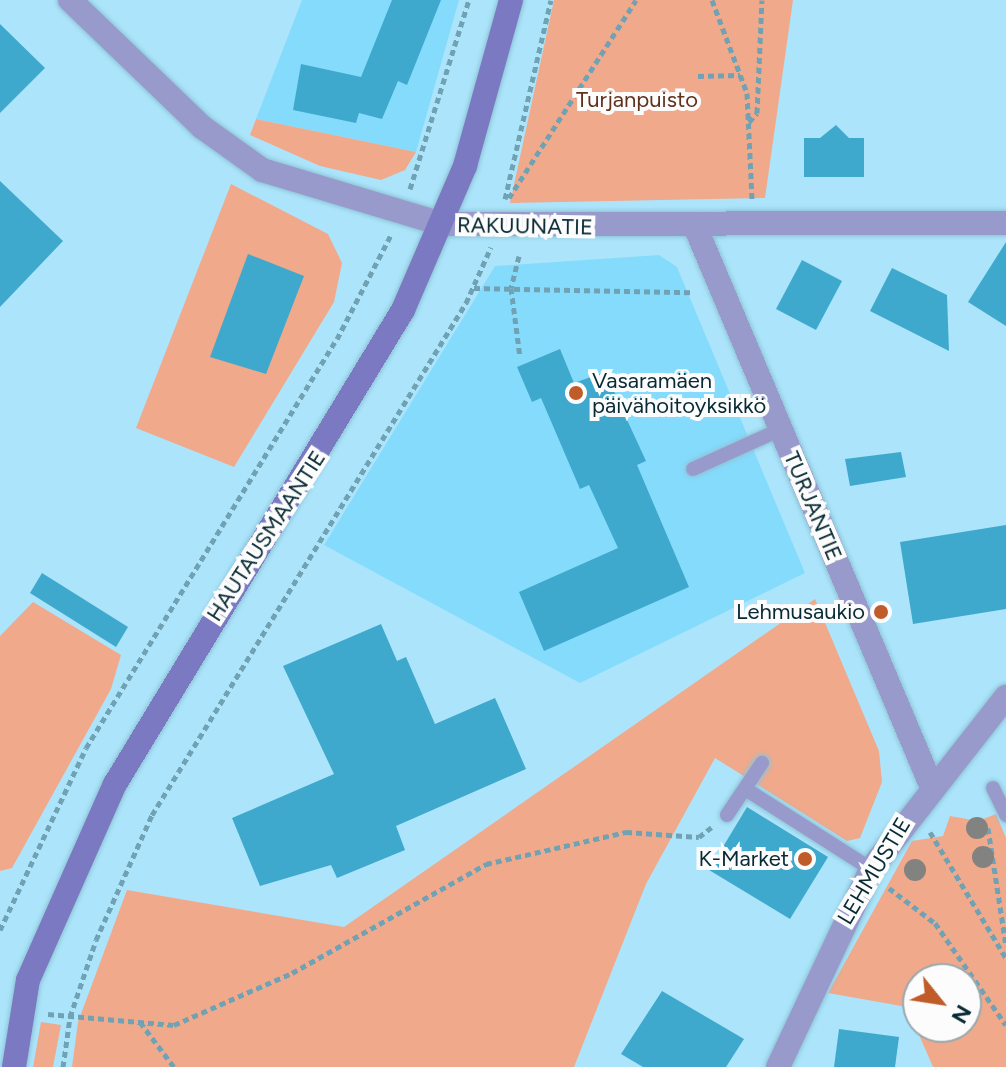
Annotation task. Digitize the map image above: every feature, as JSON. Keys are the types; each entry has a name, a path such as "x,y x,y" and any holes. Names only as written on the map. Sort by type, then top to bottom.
{"street":[{"name":"RAKUUNATIE","path":"70,0 251,163 301,187 442,224 695,226 1006,223"},
{"name":"HAUTAUSMAANTIE","path":"14,1067 28,980 85,844 167,694 381,352 442,224 493,78 511,0"},
{"name":"TURJANTIE","path":"695,226 931,785"},
{"name":"LEHMUSTIE","path":"778,1067 907,815 1006,697"}],"lane":[{"path":"693,469 781,429"},
{"path":"727,815 747,790 762,763"},
{"path":"993,788 1006,815"},
{"path":"747,790 876,876"}],"path":[{"path":"413,182 469,0"},
{"path":"551,0 503,205 636,0"},
{"path":"712,0 740,75 749,122 752,202"},
{"path":"749,122 757,113 762,0"},
{"path":"698,76 740,75"},
{"path":"0,930 86,748 337,339 389,239"},
{"path":"63,1067 70,1017 152,815 474,288 488,256"},
{"path":"519,256 511,288 520,357"},
{"path":"474,288 691,292"},
{"path":"907,815 934,836 1006,958"},
{"path":"987,820 1006,946"},
{"path":"70,1017 174,1025 210,1014 486,864 626,832 699,837"},
{"path":"876,876 935,923 1006,1025"},
{"path":"140,1022 174,1067"}],"shaded area":[{"path":"302,0 459,0 416,152 256,119"},
{"name":"Vasaramäen päivähoitoyksikkö","path":"659,255 677,267 805,573 580,683 324,545 495,266"}],"green space":[{"name":"Turjanpuisto","path":"554,0 793,0 765,198 510,203"},
{"path":"256,119 416,152 405,170 381,180 320,166 250,135"},
{"path":"231,184 328,234 342,263 334,302 234,467 136,428"},
{"path":"815,599 879,751 882,782 860,838 847,841 715,758 646,884 574,1067 72,1067 78,1022 127,890 344,927"},
{"path":"33,602 121,655 111,689 12,868 0,871 0,636"},
{"path":"996,814 1006,838 1006,1067 933,1067 923,1043 982,1043 982,963 902,963 902,1006 828,993 912,841 943,836 950,816 978,821"},
{"path":"41,1022 61,1025 53,1067 33,1067"}],"building":[{"path":"392,0 441,0 407,85 398,81 382,119 359,113 356,123 293,110 301,64 361,77"},
{"path":"0,24 45,68 0,113"},
{"path":"836,125 849,138 864,138 864,177 804,177 804,138 820,138"},
{"path":"0,181 63,241 0,307"},
{"path":"1006,242 1006,326 968,302"},
{"path":"248,254 304,276 266,374 210,357"},
{"path":"802,260 842,281 816,330 776,309"},
{"path":"892,268 947,295 949,351 870,311"},
{"path":"560,349 574,383 605,372 646,461 637,465 689,587 544,651 519,592 618,548 589,485 580,489 541,398 532,402 517,367"},
{"path":"901,452 906,477 850,486 845,459"},
{"path":"1006,525 1006,609 913,624 900,542"},
{"path":"42,573 128,627 116,647 30,593"},
{"path":"381,624 397,661 406,657 435,724 495,698 526,769 396,826 405,850 337,878 331,865 260,886 232,818 334,774 283,666"},
{"path":"747,807 828,857 790,919 709,870"},
{"path":"662,991 744,1039 726,1067 643,1067 621,1054"},
{"path":"839,1029 899,1037 895,1067 834,1067"}],"place":[{"name":"Vasaramäen päivähoitoyksikkö","path":"576,393"},
{"name":"Lehmusaukio","path":"881,612"},
{"name":"K-Market","path":"805,859"}]}
